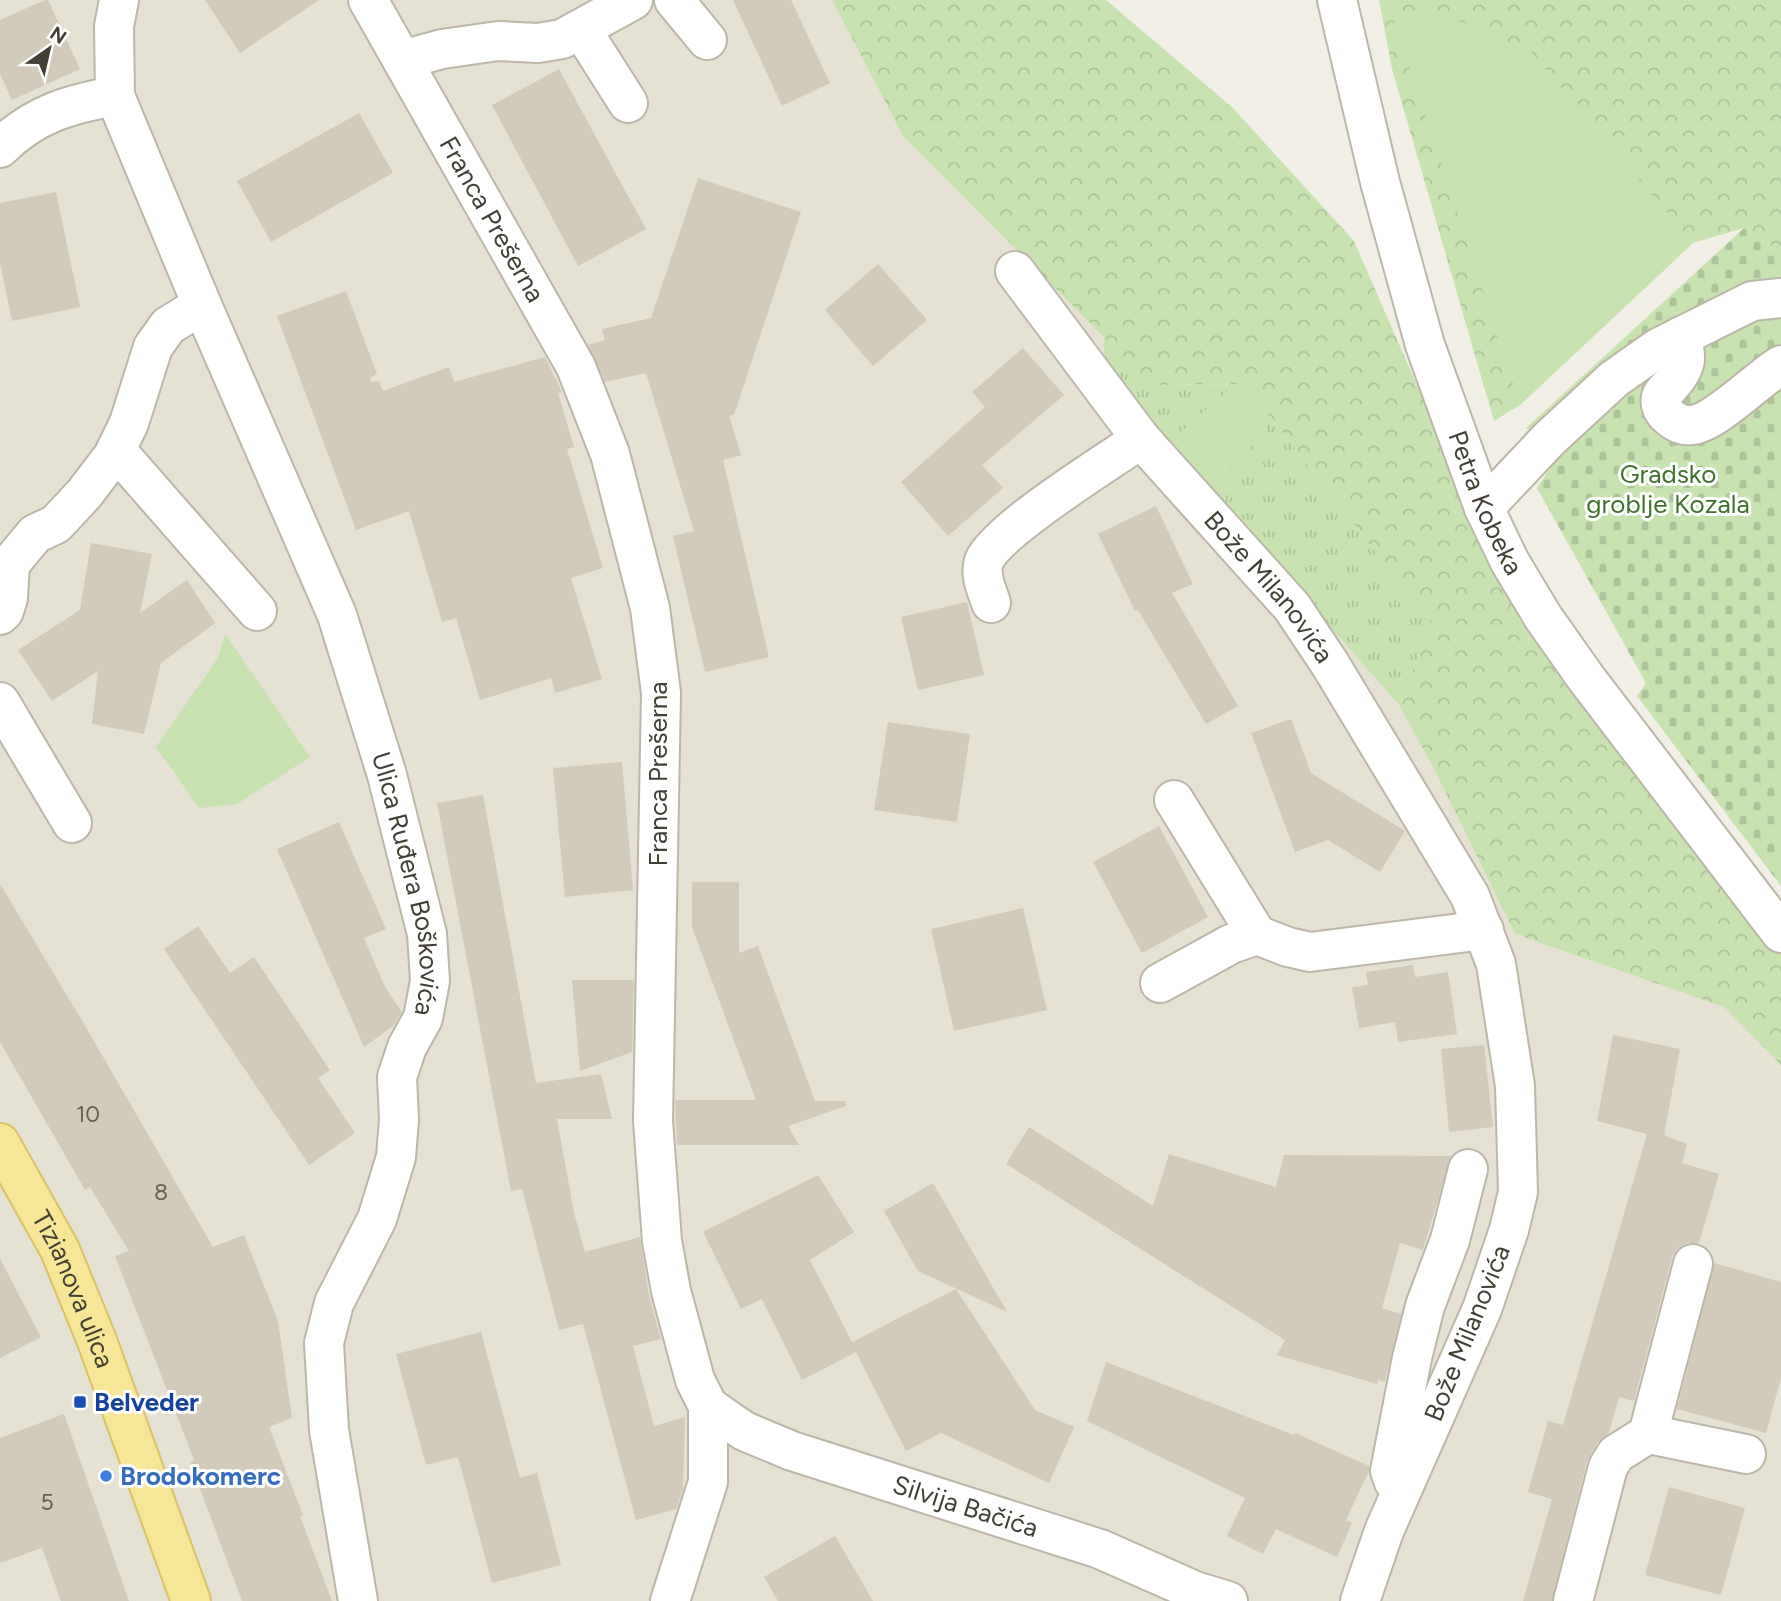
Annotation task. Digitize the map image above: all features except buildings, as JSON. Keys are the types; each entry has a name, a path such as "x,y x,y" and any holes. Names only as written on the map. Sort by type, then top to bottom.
{"main road":[{"name":"Tizianova ulica","path":"0,1143 60,1250 97,1341 191,1601"}],"street":[{"name":"Ulica Ruđera Boškovića","path":"119,0 114,26 115,96 337,615 387,775 427,934 430,981 423,1018 407,1046 397,1077 399,1120 396,1157 377,1219 334,1304 324,1343 329,1430 358,1601"},
{"name":"Franca Prešerna","path":"368,0 576,367 610,454 650,608 661,693 653,1121 662,1241 671,1291 695,1380 708,1406 708,1482 670,1601"},
{"path":"402,60 442,48 499,41 538,43 562,39 633,0"},
{"path":"674,0 707,40"},
{"name":"Petra Kobeka","path":"1338,0 1380,182 1425,345 1484,508 1510,562 1572,658 1781,933"},
{"path":"581,29 628,103"},
{"path":"0,148 36,119 74,103 115,96"},
{"name":"Bože Milanovića","path":"1014,271 1141,439 1292,607 1330,664 1463,884 1496,964 1513,1074 1518,1192 1510,1230 1482,1310 1399,1496 1360,1601"},
{"path":"1484,508 1549,439 1614,379 1658,348 1752,301 1781,298"},
{"path":"0,615 8,598 10,564 35,534 56,524 84,494 116,450 130,422 153,346 168,326 202,304"},
{"path":"1681,336 1687,353 1685,361 1680,375 1662,394 1660,402 1665,414 1679,425 1694,425 1708,420 1781,365"},
{"path":"991,603 982,575 984,561 993,548 1012,529 1141,439"},
{"path":"116,450 257,611"},
{"path":"0,702 72,823"},
{"path":"1174,800 1257,935 1310,952 1484,930"},
{"path":"1160,983 1231,944 1257,935"},
{"path":"1399,1496 1390,1471 1412,1358 1425,1307 1450,1240 1468,1169"},
{"path":"1573,1601 1608,1467 1616,1454 1648,1433 1693,1264"},
{"name":"Silvija Bačića","path":"708,1406 744,1431 792,1451 1100,1549 1195,1591 1228,1601"},
{"path":"1648,1433 1746,1454"}],"shaded area":[{"path":"0,0 832,0 903,136 1104,335 1103,370 1399,705 1433,767 1515,934 1724,1007 1781,1065 1781,1601 0,1601"}],"green space":[{"path":"832,0 1106,0 1232,107 1354,241 1519,619 1630,754 1781,949 1781,1065 1724,1007 1515,934 1433,767 1399,705 1432,624 1244,384 1152,385 903,136"},
{"path":"1379,0 1781,0 1781,253 1744,228 1693,243 1520,405 1494,421 1392,69"},
{"path":"1422,17 1463,22 1530,51 1693,243 1520,405 1394,20"},
{"name":"Gradsko groblje Kozala","path":"1744,228 1781,253 1781,886 1637,696 1646,683 1537,488 1559,455 1526,428"},
{"path":"1104,335 1152,385 1244,384 1432,624 1399,705 1103,370"},
{"path":"1234,385 1268,431 1205,491 1166,445"},
{"path":"225,634 310,757 237,804 199,808 156,747 218,658"}],"place":[{"name":"Belveder","path":"80,1402"},
{"name":"Brodokomerc","path":"106,1476"}]}
